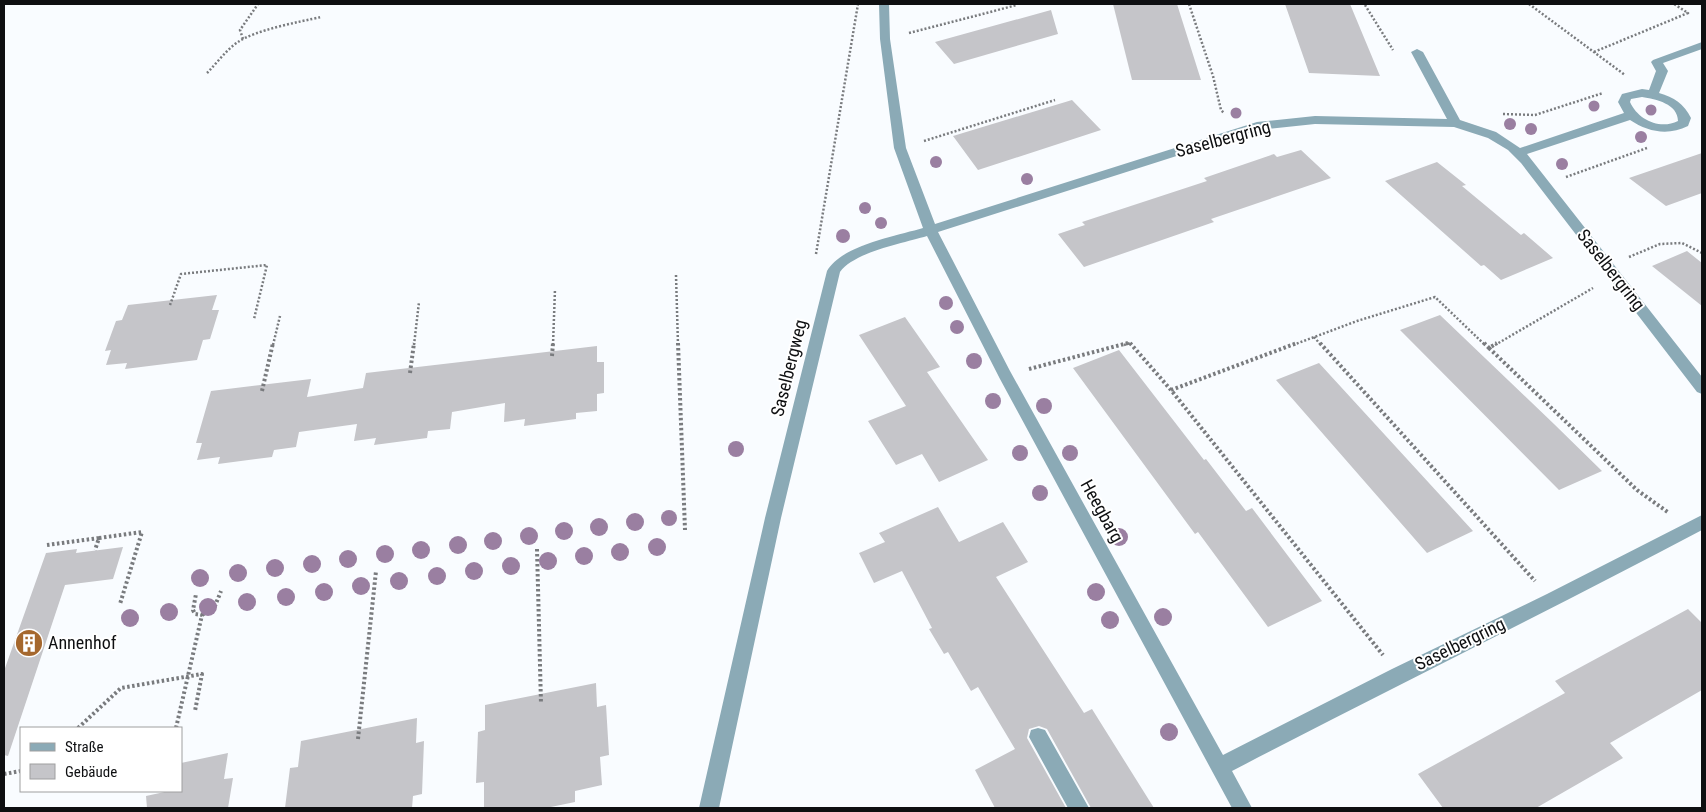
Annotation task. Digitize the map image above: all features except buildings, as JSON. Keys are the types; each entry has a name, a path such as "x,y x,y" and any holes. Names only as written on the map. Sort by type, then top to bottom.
{"street":[{"path":"884,4 885,39 900,148 931,231"},
{"path":"1653,94 1662,71 1657,62 1702,45"},
{"path":"1417,52 1455,123"},
{"path":"1633,94 1653,94 1678,106 1685,118 1684,123 1671,128 1661,128 1645,123 1631,115 1626,109 1624,102 1626,97 1633,94"},
{"path":"1518,153 1631,115"},
{"name":"Saselbergring","path":"931,231 1239,130 1315,120 1455,123 1492,135 1518,153 1702,388"},
{"name":"Heegbarg","path":"931,231 1004,375 1242,808"},
{"name":"Saselbergweg","path":"709,808 773,518 834,271 839,264 855,254 931,231"},
{"name":"Saselbergring","path":"1219,767 1398,675 1553,600 1696,525"},
{"path":"1038,736 1079,808"}],"path":[{"path":"243,39 240,30 258,4"},
{"path":"816,255 854,42 858,4"},
{"path":"1189,4 1213,76 1221,110 1239,130"},
{"path":"1530,4 1653,94"},
{"path":"1594,52 1688,13 1674,4"},
{"path":"885,39 1017,5"},
{"path":"206,72 236,43 243,39 286,25 321,17"},
{"path":"1496,114 1536,116 1607,91"},
{"path":"900,148 1054,100"},
{"path":"1544,184 1656,145"},
{"path":"1489,348 1612,271 1660,244 1682,243 1702,251"},
{"path":"170,305 181,274 266,265 254,319"},
{"path":"676,275 685,530"},
{"path":"552,356 555,289"},
{"path":"1171,390 1314,337 1435,297 1637,490 1696,525"},
{"path":"410,373 419,302"},
{"path":"262,391 280,316"},
{"path":"1314,337 1553,600"},
{"path":"1004,375 1130,343 1171,390 1398,675"},
{"path":"47,545 142,532 120,604"},
{"path":"95,550 99,538"},
{"path":"537,549 541,704"},
{"path":"358,739 376,570"},
{"path":"196,594 193,610 196,614 202,615 216,607 221,590"},
{"path":"176,727 202,615"},
{"path":"79,727 120,688 202,674 194,711"},
{"path":"4,774 20,770"}],"place":[{"name":"Annenhof","path":"29,643"}]}
